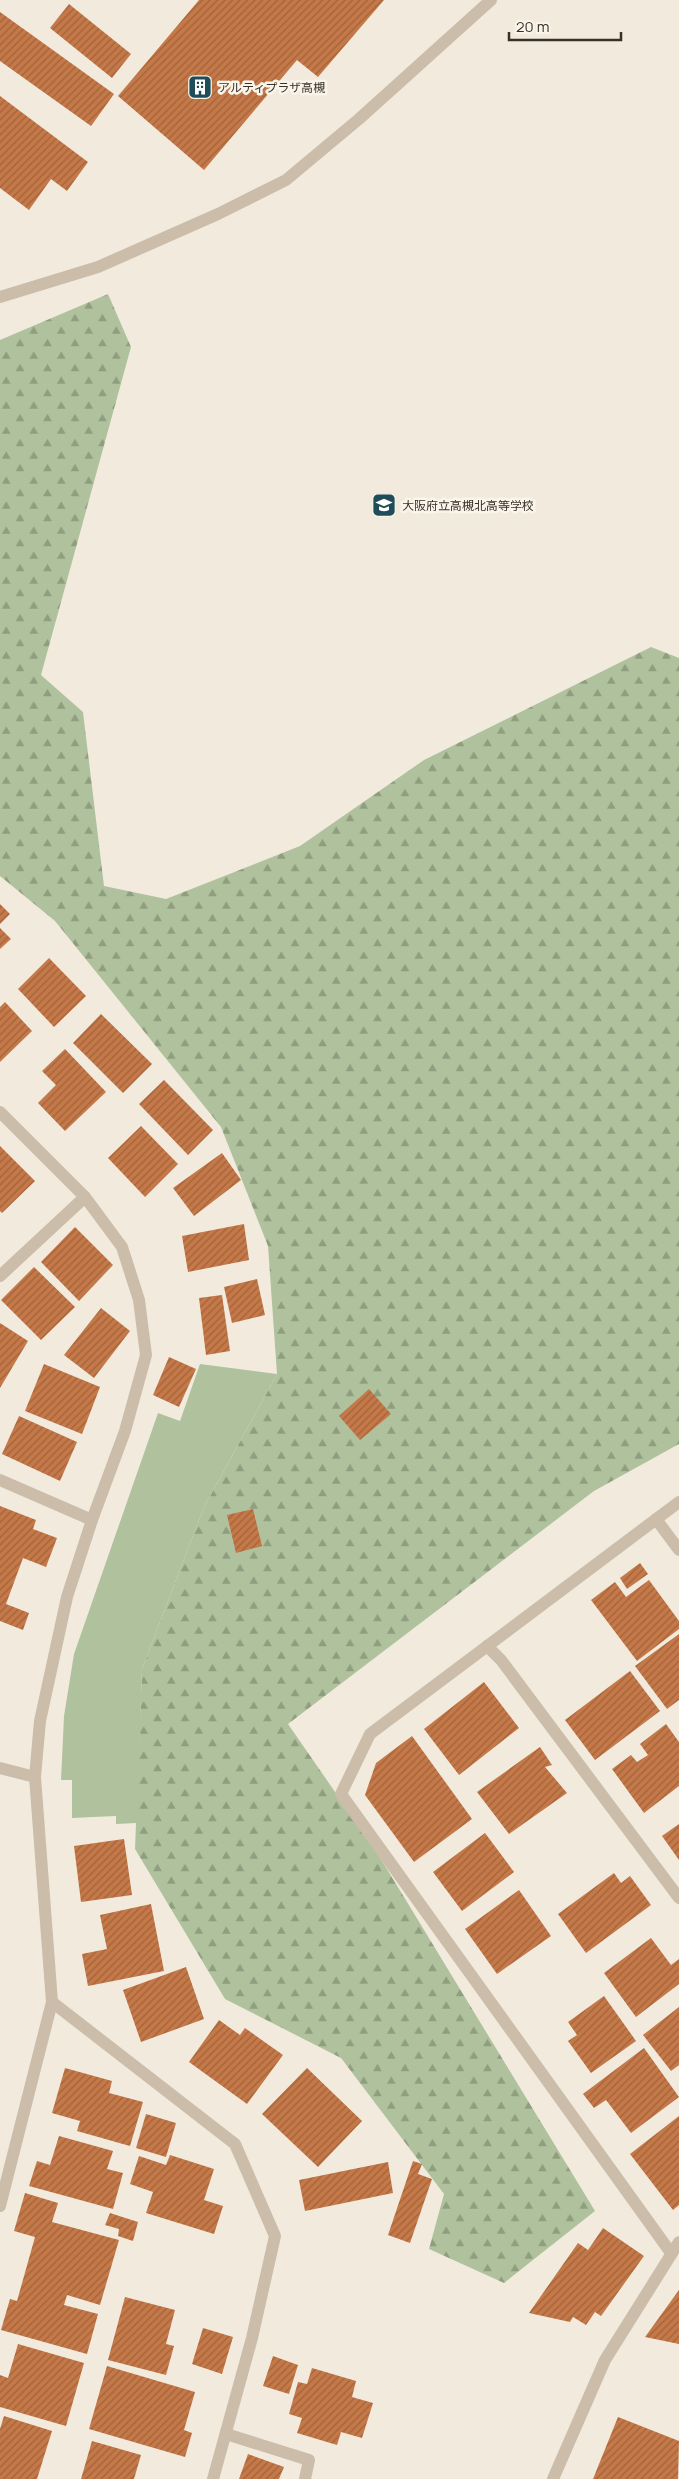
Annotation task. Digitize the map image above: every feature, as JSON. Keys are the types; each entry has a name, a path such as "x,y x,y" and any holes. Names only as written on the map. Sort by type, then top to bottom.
{"street":[{"path":"0,297 98,267 218,214 286,180 359,119 491,0"},
{"path":"0,1112 85,1197 122,1247 139,1300 146,1355 125,1431 92,1520 67,1597 40,1721 35,1777 52,2002 0,2206"},
{"path":"0,1276 85,1197"},
{"path":"0,1480 92,1520"},
{"path":"671,2253 341,1794 370,1734 679,1502"},
{"path":"656,1519 679,1550"},
{"path":"487,1646 502,1660 679,1898"},
{"path":"0,1768 35,1777"},
{"path":"52,2002 235,2144 275,2236 252,2338 214,2479"},
{"path":"553,2479 605,2360 679,2242"},
{"path":"226,2434 310,2460 305,2479"}],"green space":[{"path":"108,294 131,347 41,675 83,712 104,886 166,899 300,846 424,760 651,647 679,658 679,1444 594,1491 288,1724 376,1851 595,2211 504,2283 429,2249 444,2194 341,2058 225,1999 135,1849 142,1669 204,1507 277,1374 268,1246 221,1127 55,921 0,876 0,340"},
{"path":"200,1364 277,1374 204,1507 142,1669 137,1823 116,1824 116,1816 72,1818 72,1780 61,1780 64,1716 74,1654 158,1413 180,1421"}],"building":[{"name":"アルティプラザ高槻","path":"199,0 384,0 318,77 297,60 204,170 118,96"},
{"path":"69,4 131,54 112,78 50,28"},
{"path":"0,12 114,94 91,126 0,61"},
{"path":"0,96 88,162 67,191 51,179 29,210 0,188"},
{"path":"0,904 10,914 0,924"},
{"path":"0,928 11,939 0,949"},
{"path":"49,958 86,996 54,1027 18,989"},
{"path":"5,1002 32,1031 0,1062 0,1007"},
{"path":"101,1014 152,1064 123,1093 73,1043"},
{"path":"65,1049 106,1092 65,1131 38,1103 56,1085 42,1071"},
{"path":"164,1080 213,1130 188,1155 139,1104"},
{"path":"141,1126 178,1164 145,1197 108,1158"},
{"path":"0,1146 35,1181 2,1213 0,1211"},
{"path":"222,1153 241,1180 194,1216 173,1188"},
{"path":"244,1224 249,1260 188,1272 182,1236"},
{"path":"75,1227 113,1265 79,1301 41,1262"},
{"path":"34,1267 75,1307 41,1340 1,1300"},
{"path":"257,1279 265,1315 232,1323 224,1287"},
{"path":"222,1295 230,1351 206,1355 199,1298"},
{"path":"101,1308 130,1331 94,1378 64,1355"},
{"path":"0,1323 28,1341 0,1388"},
{"path":"169,1357 196,1369 179,1407 153,1395"},
{"path":"44,1364 100,1387 82,1434 25,1411"},
{"path":"369,1389 391,1414 360,1440 339,1416"},
{"path":"19,1416 77,1442 60,1481 2,1454"},
{"path":"0,1506 36,1520 33,1529 57,1538 46,1567 23,1558 6,1604 29,1613 23,1630 0,1621"},
{"path":"253,1509 262,1546 236,1553 227,1515"},
{"path":"640,1563 648,1574 627,1589 620,1578"},
{"path":"649,1580 679,1621 679,1629 637,1661 591,1600 615,1582 626,1597"},
{"path":"679,1634 679,1700 667,1709 635,1666"},
{"path":"630,1671 660,1711 595,1760 565,1720"},
{"path":"484,1682 519,1728 459,1775 424,1729"},
{"path":"666,1724 679,1742 679,1786 644,1813 612,1769 631,1755 637,1762 648,1755 640,1744"},
{"path":"412,1736 472,1819 414,1862 365,1795 376,1763"},
{"path":"540,1747 552,1765 545,1767 567,1793 509,1834 477,1792"},
{"path":"679,1824 679,1860 662,1836"},
{"path":"485,1833 514,1872 462,1911 433,1872"},
{"path":"124,1839 132,1895 81,1902 74,1846"},
{"path":"614,1873 621,1883 630,1876 651,1905 586,1953 558,1914"},
{"path":"519,1890 551,1936 497,1974 465,1929"},
{"path":"151,1904 164,1971 88,1986 82,1954 107,1949 100,1915"},
{"path":"651,1938 671,1965 679,1959 679,1984 636,2017 604,1973"},
{"path":"186,1967 204,2019 141,2042 123,1990"},
{"path":"604,1996 636,2041 591,2073 568,2041 577,2035 568,2022"},
{"path":"679,2007 679,2065 671,2071 643,2035"},
{"path":"219,2020 240,2035 245,2028 283,2055 247,2104 189,2062"},
{"path":"644,2048 679,2097 631,2133 606,2100 594,2108 583,2094"},
{"path":"65,2068 112,2081 109,2093 143,2102 130,2146 77,2131 80,2121 52,2113"},
{"path":"307,2068 362,2121 318,2167 262,2114"},
{"path":"146,2114 176,2123 166,2157 136,2148"},
{"path":"679,2116 679,2205 673,2210 630,2154"},
{"path":"59,2136 113,2151 107,2169 123,2173 113,2209 29,2186 37,2161 50,2165"},
{"path":"170,2155 214,2169 204,2200 223,2206 214,2234 146,2213 153,2192 130,2184 139,2156 166,2165"},
{"path":"413,2161 422,2164 418,2174 432,2179 410,2243 388,2235"},
{"path":"388,2162 393,2193 305,2211 299,2180"},
{"path":"25,2193 58,2203 52,2222 119,2240 100,2305 67,2295 64,2305 98,2314 87,2354 1,2330 10,2299 17,2301 35,2237 14,2231"},
{"path":"110,2213 138,2222 133,2241 118,2236 119,2229 105,2225"},
{"path":"603,2228 644,2256 601,2316 595,2312 586,2325 573,2317 570,2322 529,2313 578,2243 588,2250"},
{"path":"679,2290 679,2344 645,2337"},
{"path":"125,2297 175,2310 166,2344 174,2346 166,2375 108,2360"},
{"path":"203,2328 233,2337 222,2374 192,2364"},
{"path":"18,2344 84,2363 66,2426 0,2407 0,2375 8,2378"},
{"path":"273,2356 298,2365 289,2394 263,2386"},
{"path":"107,2366 195,2392 184,2430 192,2433 185,2457 89,2429"},
{"path":"312,2368 356,2381 352,2397 373,2403 362,2438 341,2432 337,2445 297,2433 302,2418 289,2414 298,2382 307,2384"},
{"path":"4,2416 52,2431 37,2479 0,2479 0,2429"},
{"path":"618,2417 679,2441 678,2479 593,2479"},
{"path":"92,2441 141,2455 134,2479 81,2479"},
{"path":"248,2454 284,2467 279,2479 239,2479"}],"place":[{"name":"アルティプラザ高槻","path":"200,87"},
{"name":"大阪府立高槻北高等学校","path":"384,505"}]}
